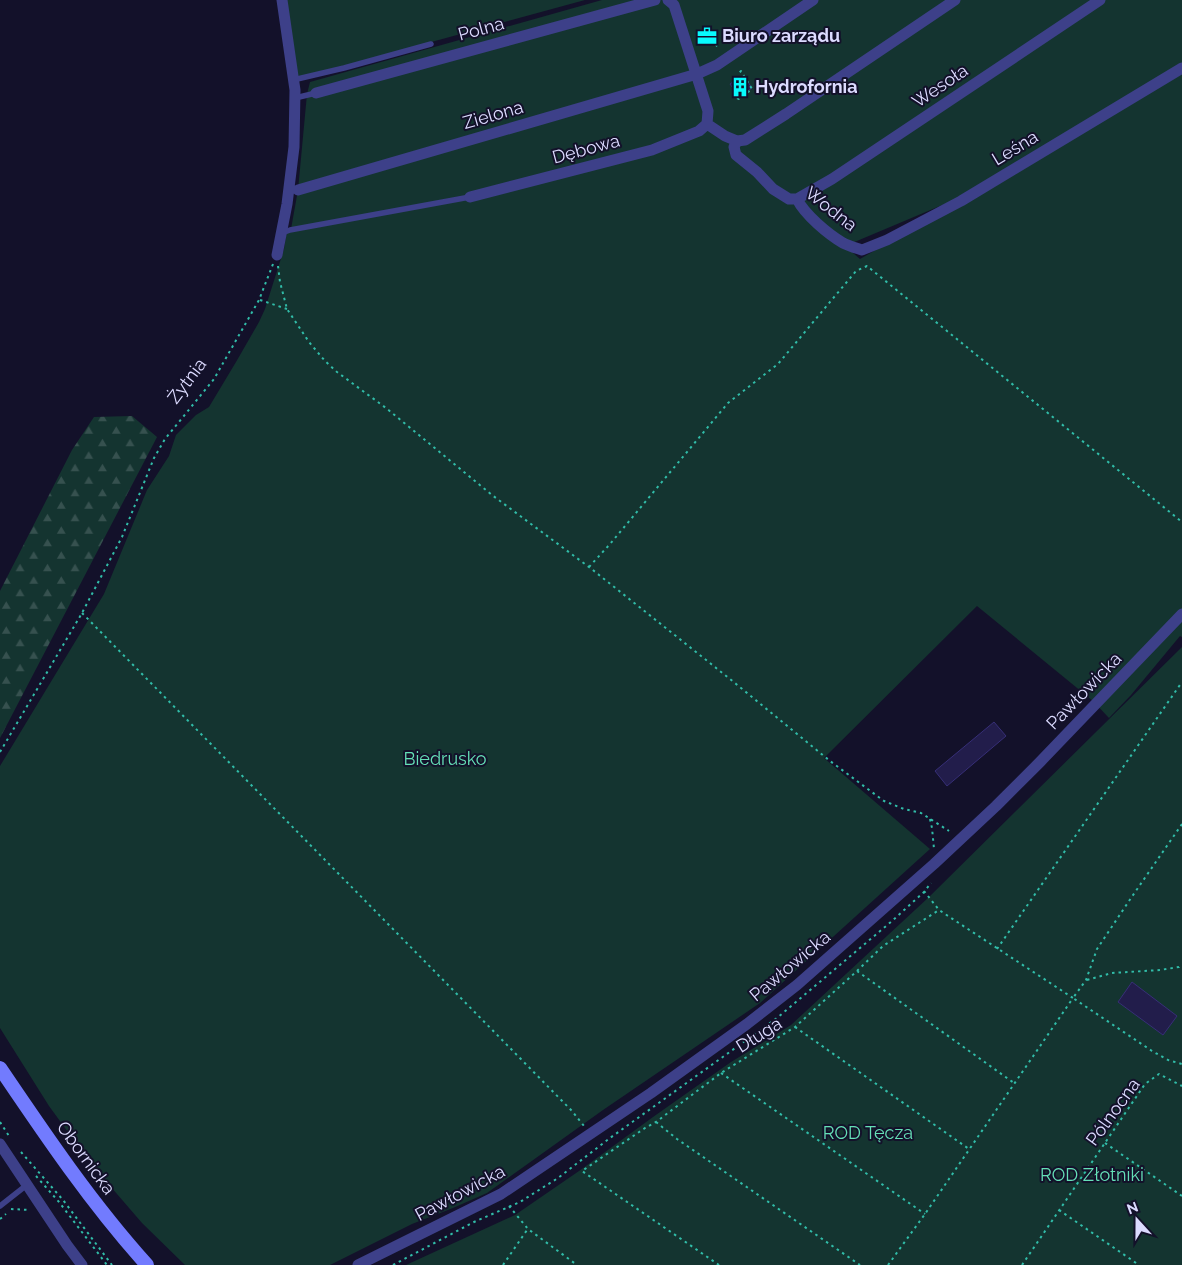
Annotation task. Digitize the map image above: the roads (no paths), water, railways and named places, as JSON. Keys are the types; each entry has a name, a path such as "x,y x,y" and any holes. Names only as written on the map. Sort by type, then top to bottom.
{"main road":[{"name":"Obornicka","path":"0,1068 74,1176 147,1265"}],"street":[{"path":"277,255 287,204 294,147 295,98 282,0"},
{"name":"Polna","path":"316,93 655,0"},
{"path":"668,0 674,5 697,74 708,110 707,124 725,136 737,141 745,140 786,114 955,0"},
{"name":"Zielona","path":"298,190 697,74 712,68 813,0"},
{"name":"Wesoła","path":"797,199 832,179 1100,0"},
{"name":"Leśna","path":"862,250 887,240 960,201 1182,68"},
{"name":"Dębowa","path":"470,197 652,150 699,131 707,124"},
{"name":"Wodna","path":"737,141 734,147 736,155 757,172 773,189 789,199 797,199 801,208 824,229 844,244 862,250"},
{"name":"Pawłowicka","path":"358,1265 501,1194 651,1093 747,1024 797,985 914,882 996,806 1182,614"},
{"path":"0,1144 82,1265"}],"lane":[{"path":"294,80 430,44"},
{"path":"295,98 316,93"},
{"path":"282,234 470,197"},
{"path":"0,1206 28,1184"}],"place":[{"name":"Biuro zarządu","path":"707,36"},
{"name":"Hydrofornia","path":"740,87"}],"park label":[{"name":"Biedrusko","path":"445,759"},
{"name":"ROD Tęcza","path":"868,1133"},
{"name":"ROD Złotniki","path":"1092,1175"}]}
